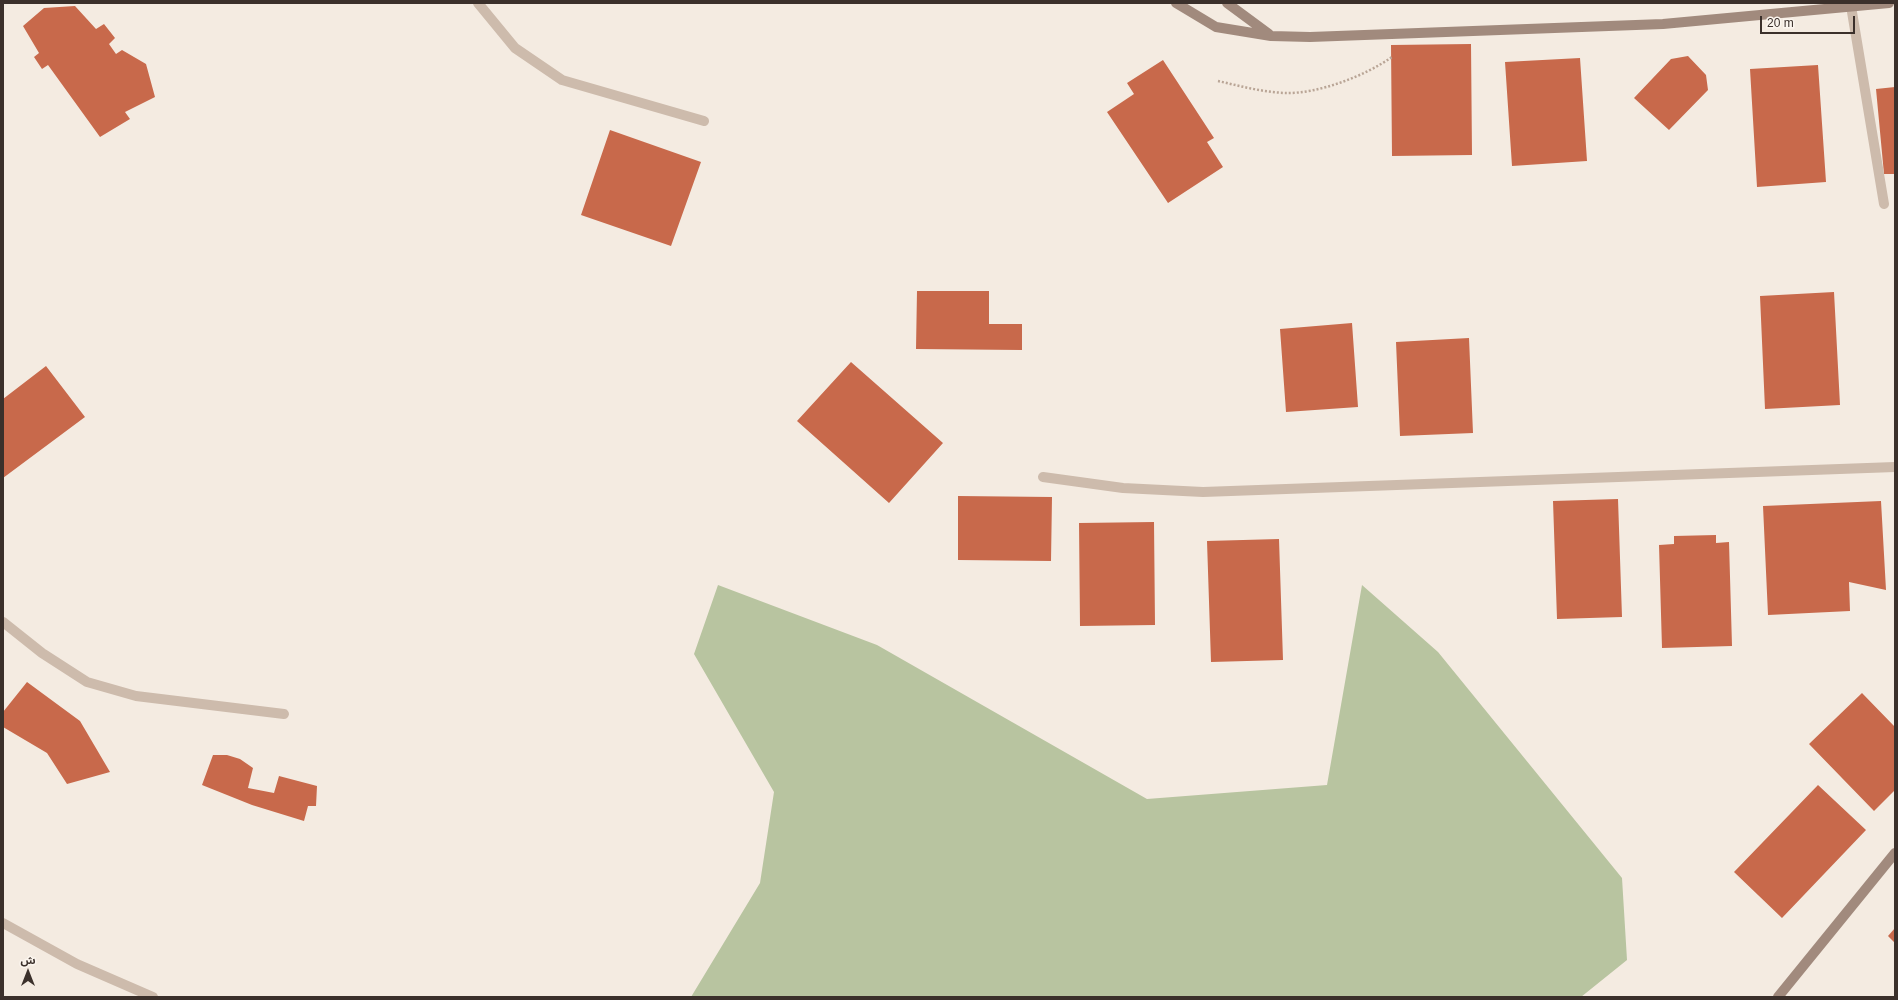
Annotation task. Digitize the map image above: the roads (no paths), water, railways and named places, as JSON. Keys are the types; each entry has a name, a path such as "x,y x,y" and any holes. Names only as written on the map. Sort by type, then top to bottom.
{"main road":[{"path":"1176,3 1216,27 1271,36 1310,37 1663,24 1889,3"},
{"path":"1227,3 1271,36"},
{"path":"1778,997 1895,853"}],"street":[{"path":"478,3 515,48 562,80 704,121"},
{"path":"1851,6 1884,204"},
{"path":"1043,476 1122,488 1203,492 1895,466"},
{"path":"3,622 42,653 87,682 136,696 284,714"},
{"path":"3,923 77,964 152,997"}]}
